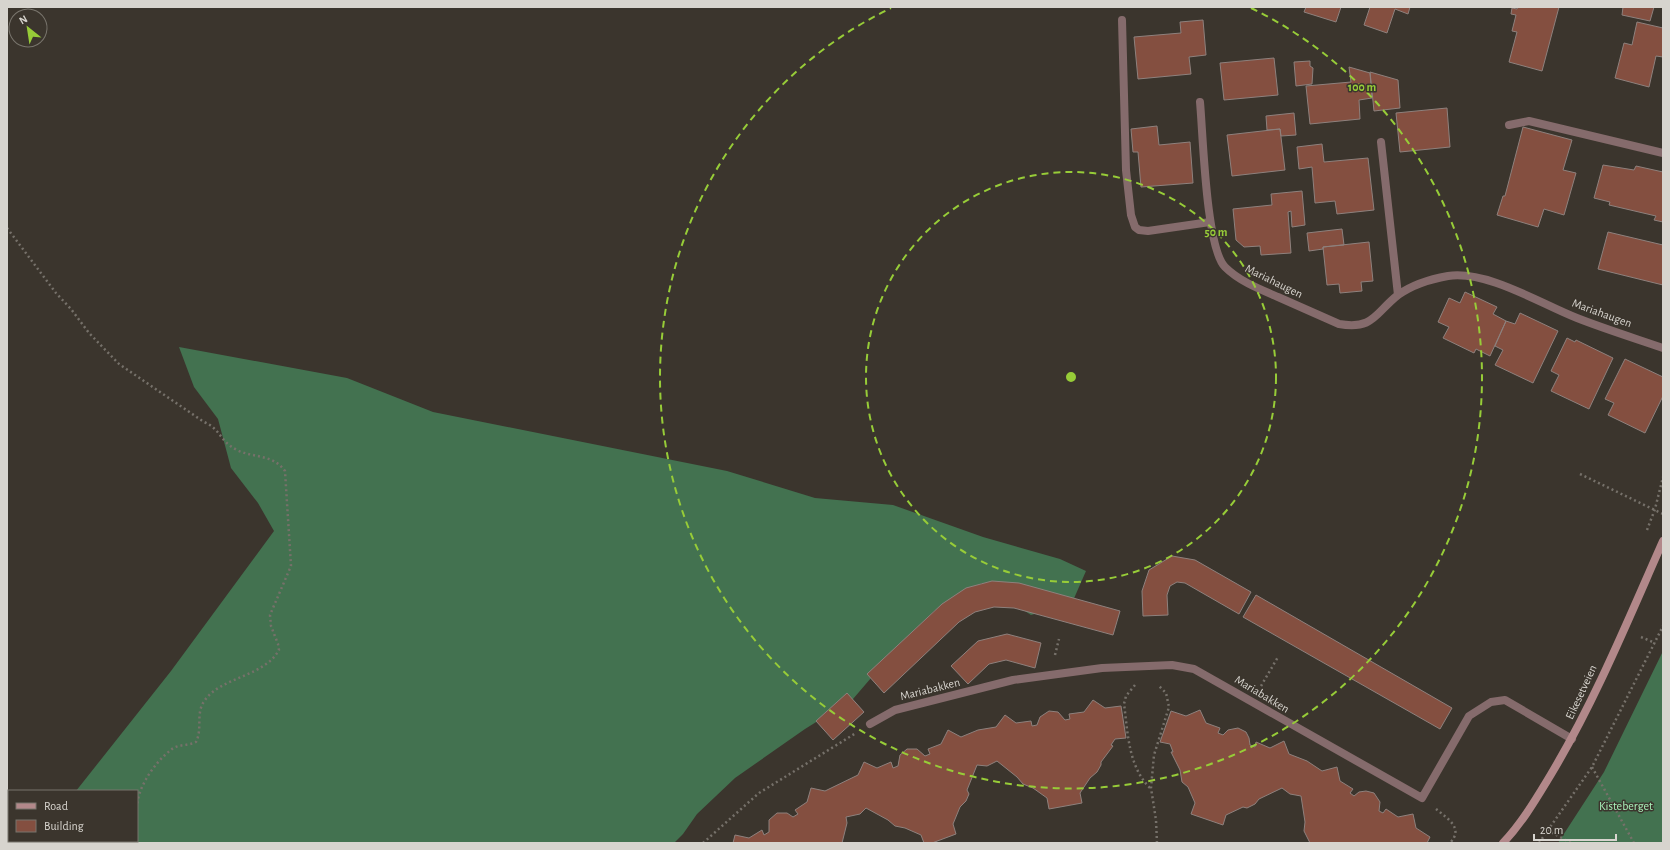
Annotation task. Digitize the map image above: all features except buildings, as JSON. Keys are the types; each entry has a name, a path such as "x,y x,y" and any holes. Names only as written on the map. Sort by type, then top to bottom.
{"main road":[{"name":"Eikesetveien","path":"1503,843 1513,832 1537,796 1572,739 1624,629 1663,541"}],"street":[{"path":"1122,20 1126,170 1131,214 1135,227 1140,230 1148,231 1210,222"},
{"name":"Mariahaugen","path":"1200,102 1210,222 1218,256 1224,266 1248,284 1339,324 1353,326 1365,323 1379,314 1398,296 1414,286 1449,276 1475,276 1491,281 1577,318 1663,348"},
{"path":"1509,126 1529,120 1663,153"},
{"path":"1380,142 1398,296"},
{"name":"Mariabakken","path":"870,724 896,710 1013,680 1102,668 1172,665 1194,669 1422,798"},
{"path":"1422,798 1469,716 1479,708 1491,702 1505,700 1572,739"}],"path":[{"path":"7,228 56,293 71,309 89,333 119,364 204,422 212,425 223,441 238,451 270,458 281,465 285,471 291,566 270,615 270,621 279,650 269,662 215,691 205,699 198,717 199,732 196,742 173,748 159,762 143,787 138,799"},
{"path":"1580,474 1663,514"},
{"path":"1539,843 1592,767 1663,626"},
{"path":"1057,651 1059,639"},
{"path":"1267,676 1278,657"},
{"path":"1147,682 1148,666"},
{"path":"1151,788 1143,781 1136,769 1130,752 1124,704 1126,696 1135,685 1147,682 1164,689 1169,698 1170,707 1154,755 1151,788 1156,820 1157,843"},
{"path":"703,843 759,793 870,724"},
{"path":"1592,767 1634,843"},
{"path":"1422,798 1453,824 1456,830 1454,838 1450,843"},
{"path":"1547,830 1572,843"}],"green space":[{"path":"179,347 347,378 433,412 727,471 815,498 893,505 983,537 1060,559 1086,571 1072,603 1031,615 982,583 934,611 895,650 853,699 805,729 735,778 697,814 683,834 674,843 60,843 138,842 138,790 77,790 171,671 274,531 258,503 231,468 218,419 194,387"},
{"name":"Kisteberget","path":"1663,651 1663,843 1558,843 1604,772"}]}
